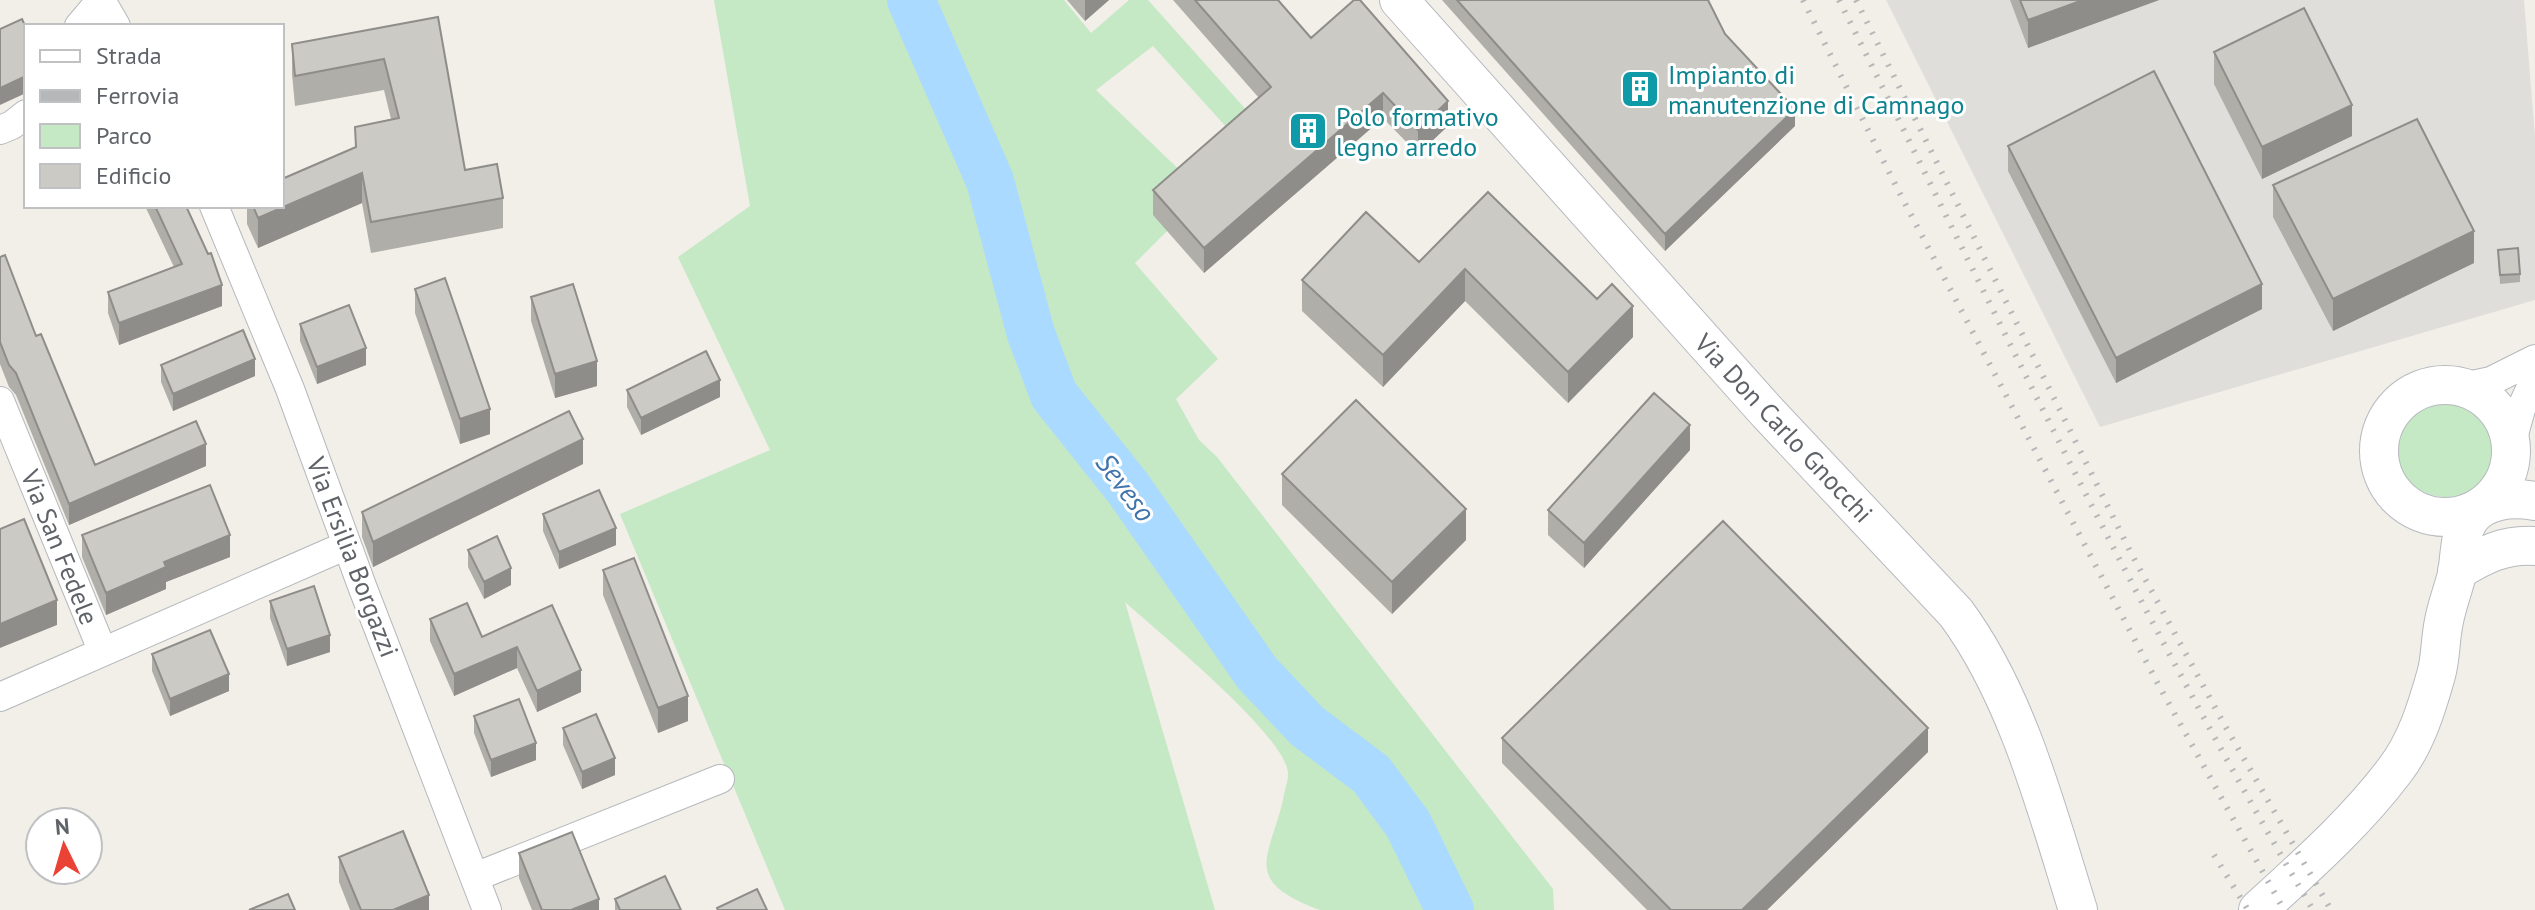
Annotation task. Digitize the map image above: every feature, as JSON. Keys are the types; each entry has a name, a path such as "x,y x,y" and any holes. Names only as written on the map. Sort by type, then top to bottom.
{"street":[{"path":"81,24 101,0 115,24"},
{"name":"Via Don Carlo Gnocchi","path":"1399,0 1768,413 1956,613 1972,636 2025,748 2078,910"},
{"path":"0,130 24,116"},
{"name":"Via Ersilia Borgazzi","path":"215,208 284,375 487,910"},
{"path":"2444,621 2444,593 2438,554 2425,526 2413,510 2396,497 2384,479 2378,458 2380,437 2387,417 2401,400 2420,389 2441,385 2463,387 2491,381 2535,359"},
{"path":"2523,458 2521,409 2535,378"},
{"path":"2463,387 2481,395 2496,408 2523,458"},
{"name":"Via San Fedele","path":"0,401 102,650"},
{"path":"2258,910 2323,850 2396,769 2418,730 2437,672 2444,621 2464,530 2479,508 2494,497 2511,464 2523,458"},
{"path":"2413,510 2435,517 2458,517 2502,500 2535,501"},
{"name":"Via San Fedele","path":"0,697 347,545"},
{"path":"2457,571 2495,550 2517,545 2535,546"},
{"path":"475,877 720,779"}],"shaded area":[{"path":"1886,0 2524,0 2535,137 2535,300 2100,427"}],"green space":[{"path":"714,0 1064,0 1091,33 1129,0 1148,0 1258,123 1238,140 1153,46 1096,90 1191,181 1167,231 1135,263 1218,359 1176,399 1199,440 1217,457 1553,889 1554,910 1320,910 1294,899 1277,887 1269,875 1266,862 1288,777 1281,755 1243,709 1125,602 1215,910 785,910 620,514 770,450 678,257 750,206"},
{"path":"2446,397 2465,401 2481,412 2492,428 2496,447 2492,466 2481,482 2465,493 2446,497 2427,493 2411,482 2400,466 2396,447 2400,428 2411,412 2427,401"}],"building":[{"name":"Polo formativo legno arredo","path":"1195,0 1278,0 1311,38 1354,0 1360,0 1448,101 1418,130 1383,93 1204,248 1153,190 1271,87"},
{"name":"Impianto di manutenzione di Camnago","path":"1457,0 1708,0 1725,34 1795,109 1665,234"},
{"path":"2020,0 2083,0 2028,20"},
{"path":"2304,8 2352,105 2262,147 2214,52"},
{"path":"438,17 465,170 497,164 503,198 371,222 362,173 284,207 284,178 356,147 355,127 399,118 384,59 295,76 292,44"},
{"path":"22,19 24,24 24,77 0,88 0,29"},
{"path":"2154,71 2262,284 2116,358 2008,146"},
{"path":"2417,119 2474,231 2333,299 2273,185"},
{"path":"1488,192 1597,299 1612,284 1633,306 1568,372 1465,269 1383,355 1302,280 1366,212 1419,262"},
{"path":"156,208 187,208 208,254 211,253 222,285 119,323 108,292 182,264"},
{"path":"254,208 281,208 258,218"},
{"path":"2518,248 2520,274 2500,275 2498,250"},
{"path":"5,255 36,336 41,334 95,465 196,421 206,444 69,504 16,373 9,365 0,342 0,257"},
{"path":"445,278 490,409 460,419 415,289"},
{"path":"573,284 597,361 555,374 531,297"},
{"path":"349,305 366,348 317,367 300,324"},
{"path":"243,330 255,359 173,394 161,365"},
{"path":"706,351 720,380 641,418 627,390"},
{"path":"1654,393 1690,425 1584,543 1548,510"},
{"path":"1356,400 1466,509 1392,582 1282,474"},
{"path":"569,411 583,439 373,542 362,512"},
{"path":"210,485 230,535 164,562 166,567 106,593 82,535"},
{"path":"599,490 616,528 559,552 543,514"},
{"path":"24,519 57,600 0,624 0,529"},
{"path":"1723,521 1928,728 1742,910 1671,910 1502,738"},
{"path":"497,536 511,568 484,582 468,550"},
{"path":"634,558 688,696 658,708 603,570"},
{"path":"314,586 330,635 287,649 270,601"},
{"path":"467,603 482,637 552,605 581,670 537,691 517,647 454,674 430,619"},
{"path":"210,630 229,674 170,699 152,654"},
{"path":"519,699 536,743 491,760 474,716"},
{"path":"596,714 615,758 582,772 563,728"},
{"path":"403,831 429,895 393,910 361,910 339,857"},
{"path":"572,832 599,899 571,910 542,910 519,853"},
{"path":"665,876 681,910 620,910 615,899"},
{"path":"757,889 767,910 718,910 717,908"},
{"path":"288,894 295,910 249,910"}],"waterway":[{"name":"Seveso","path":"911,0 990,181 1031,334 1054,395 1128,488 1257,673 1307,726 1371,774 1408,824 1450,910"}],"railway":[{"path":"1803,0 1899,192 2158,684 2284,910"},
{"path":"1839,0 2127,574 2313,910"},
{"path":"1856,0 2131,553 2224,724 2331,910"},
{"path":"2214,855 2248,910"}],"place":[{"name":"Impianto di manutenzione di Camnago","path":"1640,89"},
{"name":"Polo formativo legno arredo","path":"1308,131"}]}
